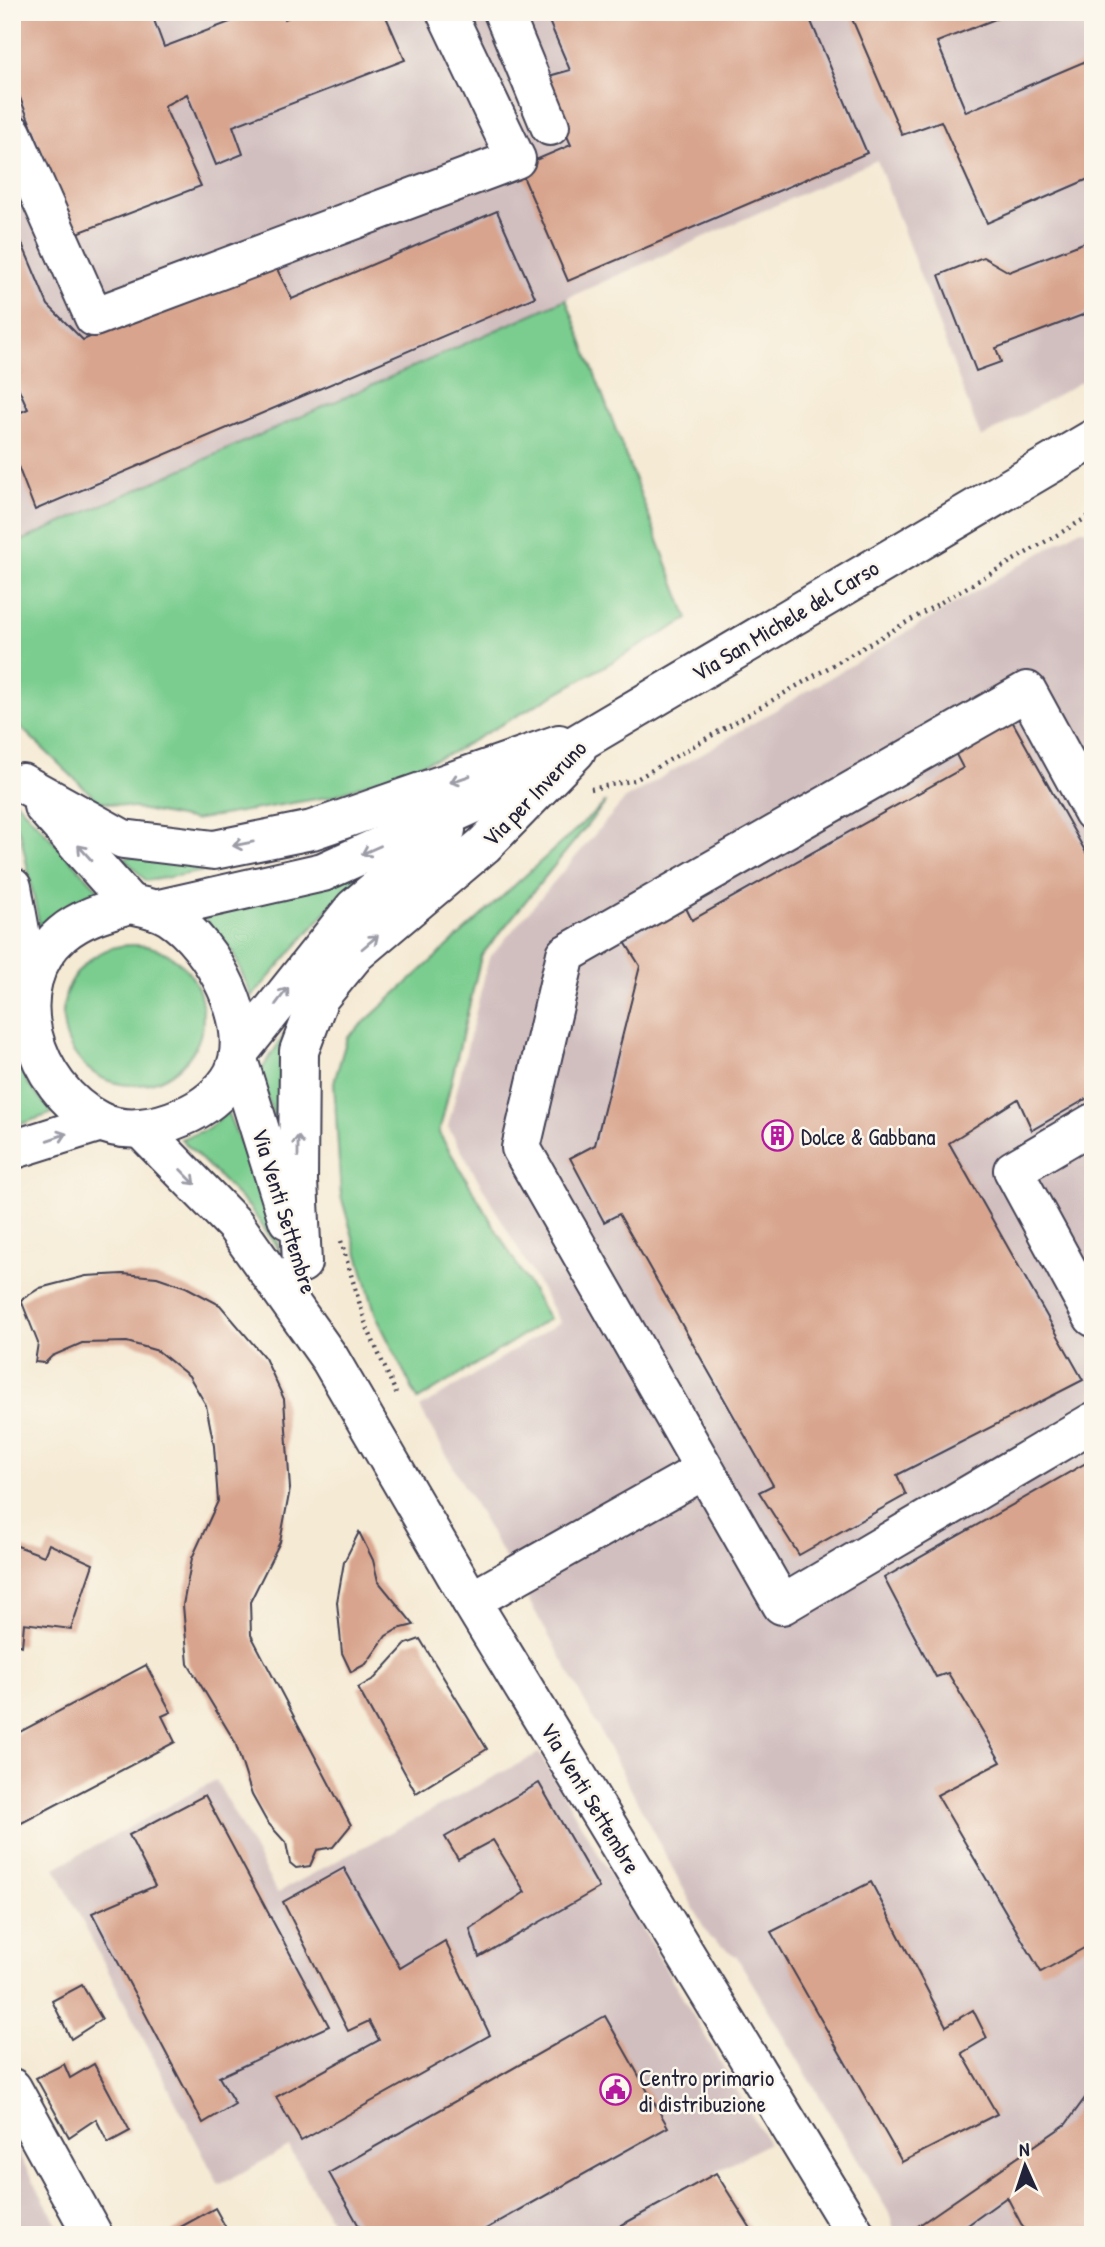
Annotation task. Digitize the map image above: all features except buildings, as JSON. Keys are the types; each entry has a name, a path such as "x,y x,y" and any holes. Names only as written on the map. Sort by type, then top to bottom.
{"street":[{"path":"12,133 94,317 516,159 446,12"},
{"path":"503,12 550,126"},
{"name":"Via San Michele del Carso","path":"478,802 1093,439"},
{"path":"1093,812 1027,691 566,954 521,1148 782,1605 1093,1422"},
{"name":"Via per Inveruno","path":"17,778 123,839 214,850 312,830 594,732"},
{"name":"Via per Inveruno","path":"302,1263 298,1181 299,1051 318,998 356,953 484,845 594,732"},
{"path":"12,887 24,997 35,1047 46,1069 70,1101 101,1122 140,1128 160,1126 200,1110 228,1083 240,1056 240,1027 231,995 200,947 172,918 142,907 17,778"},
{"name":"Via per Inveruno","path":"142,907 323,872 478,802"},
{"name":"Via per Inveruno","path":"240,1056 354,908 478,802"},
{"path":"24,997 47,951 62,934 84,918 142,907"},
{"name":"Via Venti Settembre","path":"240,1056 330,1359"},
{"path":"12,1150 101,1122"},
{"path":"1093,1124 1013,1170 1093,1317"},
{"name":"Via Venti Settembre","path":"140,1128 235,1225 330,1359 471,1601 856,2235"},
{"path":"471,1601 704,1470"},
{"path":"12,2088 93,2235"}],"path":[{"path":"580,791 635,780 1093,514"}],"shaded area":[{"path":"12,12 1093,12 1093,375 981,438 877,160 12,545"},
{"path":"1081,529 1093,534 1093,2235 896,2235 889,2213 737,1957 709,1937 563,1661 420,1408 560,1322 448,1127 489,958 625,799"},
{"path":"539,1753 768,2143 605,2235 339,2235 289,2147 219,2185 55,1868 216,1780 277,1893"},
{"path":"12,2142 63,2235 12,2235"}],"green space":[{"path":"566,299 688,619 451,753 333,796 194,820 98,801 12,719 12,545"},
{"path":"12,797 99,890 72,902 40,928 21,836 12,817"},
{"path":"606,802 481,956 439,1133 549,1319 418,1400 376,1316 341,1196 334,1082 347,1038"},
{"path":"393,819 318,852 146,881 124,858"},
{"path":"379,866 337,899 252,997 233,952 202,916"},
{"path":"133,945 160,950 183,965 198,988 203,1015 198,1042 183,1065 160,1080 133,1085 106,1080 83,1065 68,1042 63,1015 68,988 83,965 106,950"},
{"path":"290,1026 281,1056 279,1134 260,1072"},
{"path":"14,1037 27,1083 53,1113 12,1127"},
{"path":"227,1112 247,1157 281,1253 250,1208 181,1139 208,1129"}],"place":[{"name":"Dolce & Gabbana","path":"778,1136"},
{"name":"Centro primario di distribuzione","path":"616,2090"}]}
